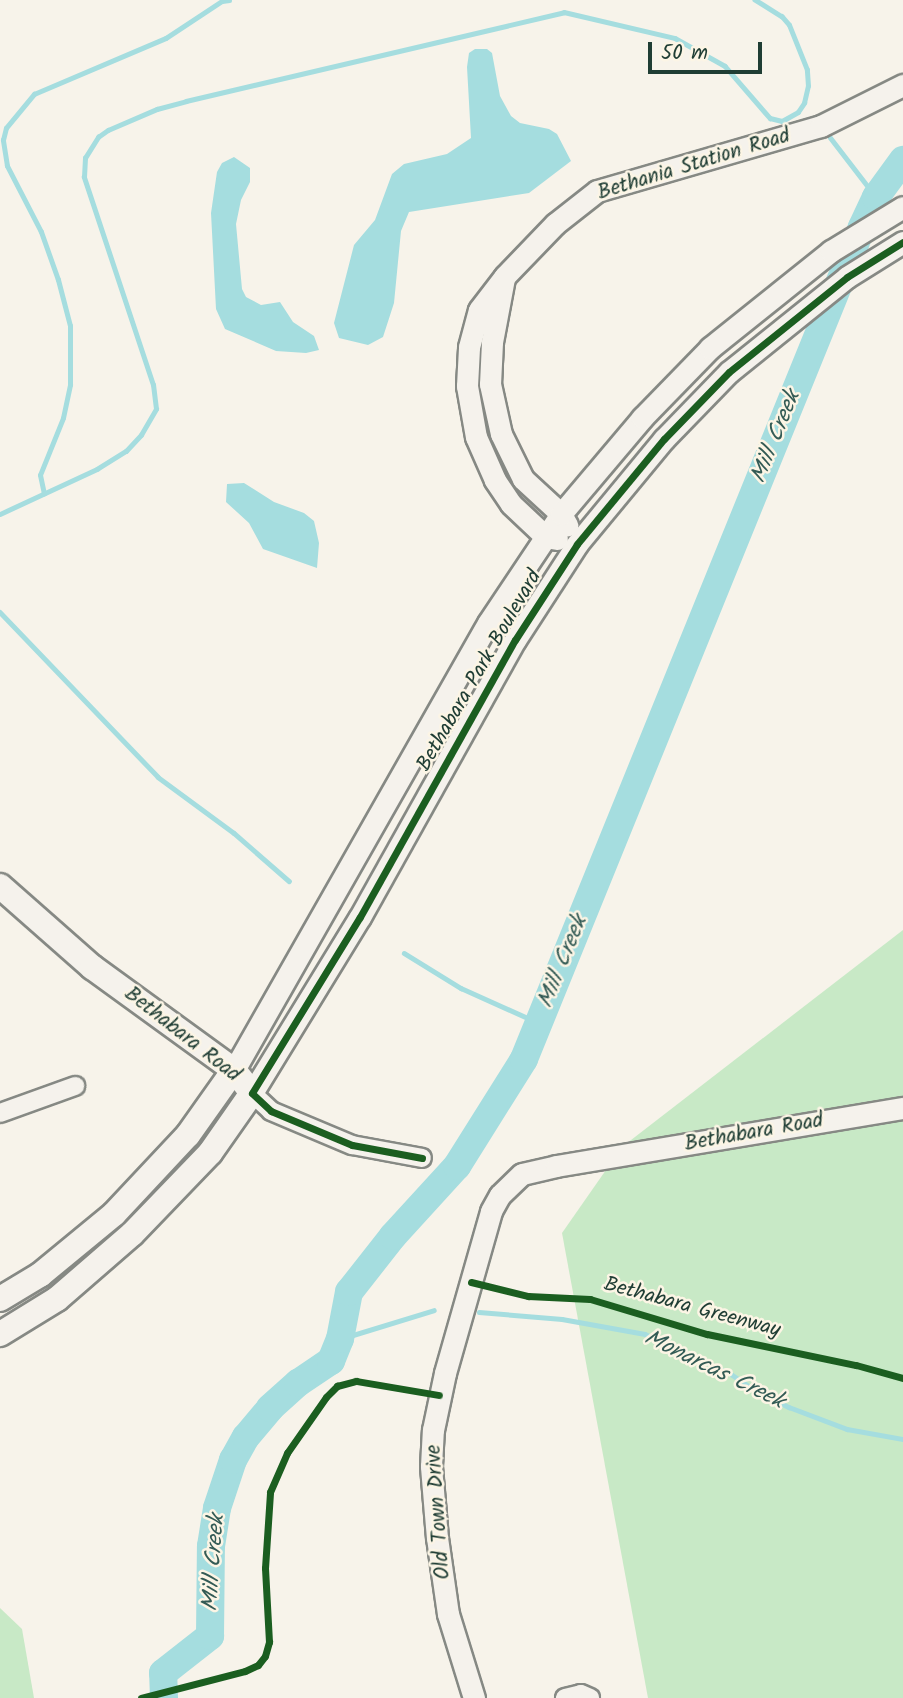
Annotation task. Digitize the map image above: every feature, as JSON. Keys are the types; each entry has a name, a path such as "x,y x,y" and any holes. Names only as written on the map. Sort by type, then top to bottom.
{"main road":[{"name":"Bethabara Road","path":"0,886 92,967 234,1070 252,1093"},
{"name":"Bethabara Park Boulevard","path":"0,1299 40,1275 114,1214 188,1135 234,1070"},
{"name":"Bethabara Park Boulevard","path":"0,1334 57,1298 132,1234 209,1153 252,1093"}],"street":[{"name":"Bethania Station Road","path":"546,537 511,504 495,480 476,436 467,386 469,347 479,310 505,276 555,224 597,191 821,126 891,94 903,85"},
{"name":"Bethabara Park Boulevard","path":"234,1070 488,623 561,514 642,418 710,348 831,251 903,207"},
{"name":"Bethabara Park Boulevard","path":"252,1093 354,928 515,640 578,544 664,439 729,372 837,285 903,242"},
{"path":"505,276 492,342 490,384 501,434 523,479 561,514 578,544"},
{"path":"546,537 578,544"},
{"path":"0,1113 75,1086"},
{"name":"Bethabara Road","path":"252,1093 271,1111 352,1145 422,1158"},
{"name":"Bethabara Road","path":"522,1174 903,1108"},
{"name":"Old Town Drive","path":"474,1698 448,1614 437,1538 431,1466 433,1430 445,1373 491,1211 510,1182 522,1174"},
{"path":"565,1698 581,1694 590,1698"}],"green space":[{"path":"903,930 903,1698 648,1698 562,1233 622,1147"},
{"path":"0,1608 22,1629 34,1698 0,1698"}],"water":[{"path":"475,49 487,49 492,53 500,96 511,116 520,123 549,129 557,134 571,161 529,193 409,212 401,231 394,303 383,337 368,345 339,338 334,323 354,245 375,220 392,174 404,164 447,154 471,138 467,67 469,53"},
{"path":"234,157 250,168 250,182 241,200 236,224 242,289 246,297 261,305 280,302 293,322 314,336 319,350 306,353 276,351 225,329 216,309 211,213 217,172 222,163"},
{"path":"244,483 274,502 304,513 314,521 319,543 317,568 263,549 249,523 226,502 227,484"}],"waterway":[{"path":"44,494 40,475 63,418 70,385 70,326 41,232 7,166 3,140 6,128 34,94 166,38 222,1 229,0"},
{"path":"0,514 97,469 126,451 141,435 156,409 153,385 84,177 85,158 98,137 108,130 157,109 186,101 564,12 675,38 725,66 770,118 782,121 798,112 804,103 808,86 807,70 789,25 782,17 755,0"},
{"path":"830,137 876,197"},
{"name":"Mill Creek","path":"164,1698 163,1673 210,1636 211,1546 217,1508 233,1460 246,1437 270,1408 298,1383 331,1361 340,1339 349,1292 393,1236 457,1166 524,1059 862,227 876,197 903,160"},
{"path":"0,612 158,777 234,833 289,881"},
{"path":"404,953 461,988 539,1023"},
{"name":"Monarcas Creek","path":"340,1339 434,1310"},
{"name":"Monarcas Creek","path":"479,1312 562,1319 645,1334 731,1374 756,1391 789,1407 847,1429 903,1439"}],"cycle path":[{"path":"422,1158 352,1145 271,1111 252,1093 360,917 515,640 577,544 664,439 729,372 847,277 903,242"},
{"name":"Bethabara Greenway","path":"471,1282 528,1296 590,1299 707,1334 856,1365 903,1378"},
{"path":"141,1698 245,1671 258,1665 265,1656 269,1642 265,1568 270,1492 287,1453 326,1397 337,1386 356,1381 439,1395"}]}
